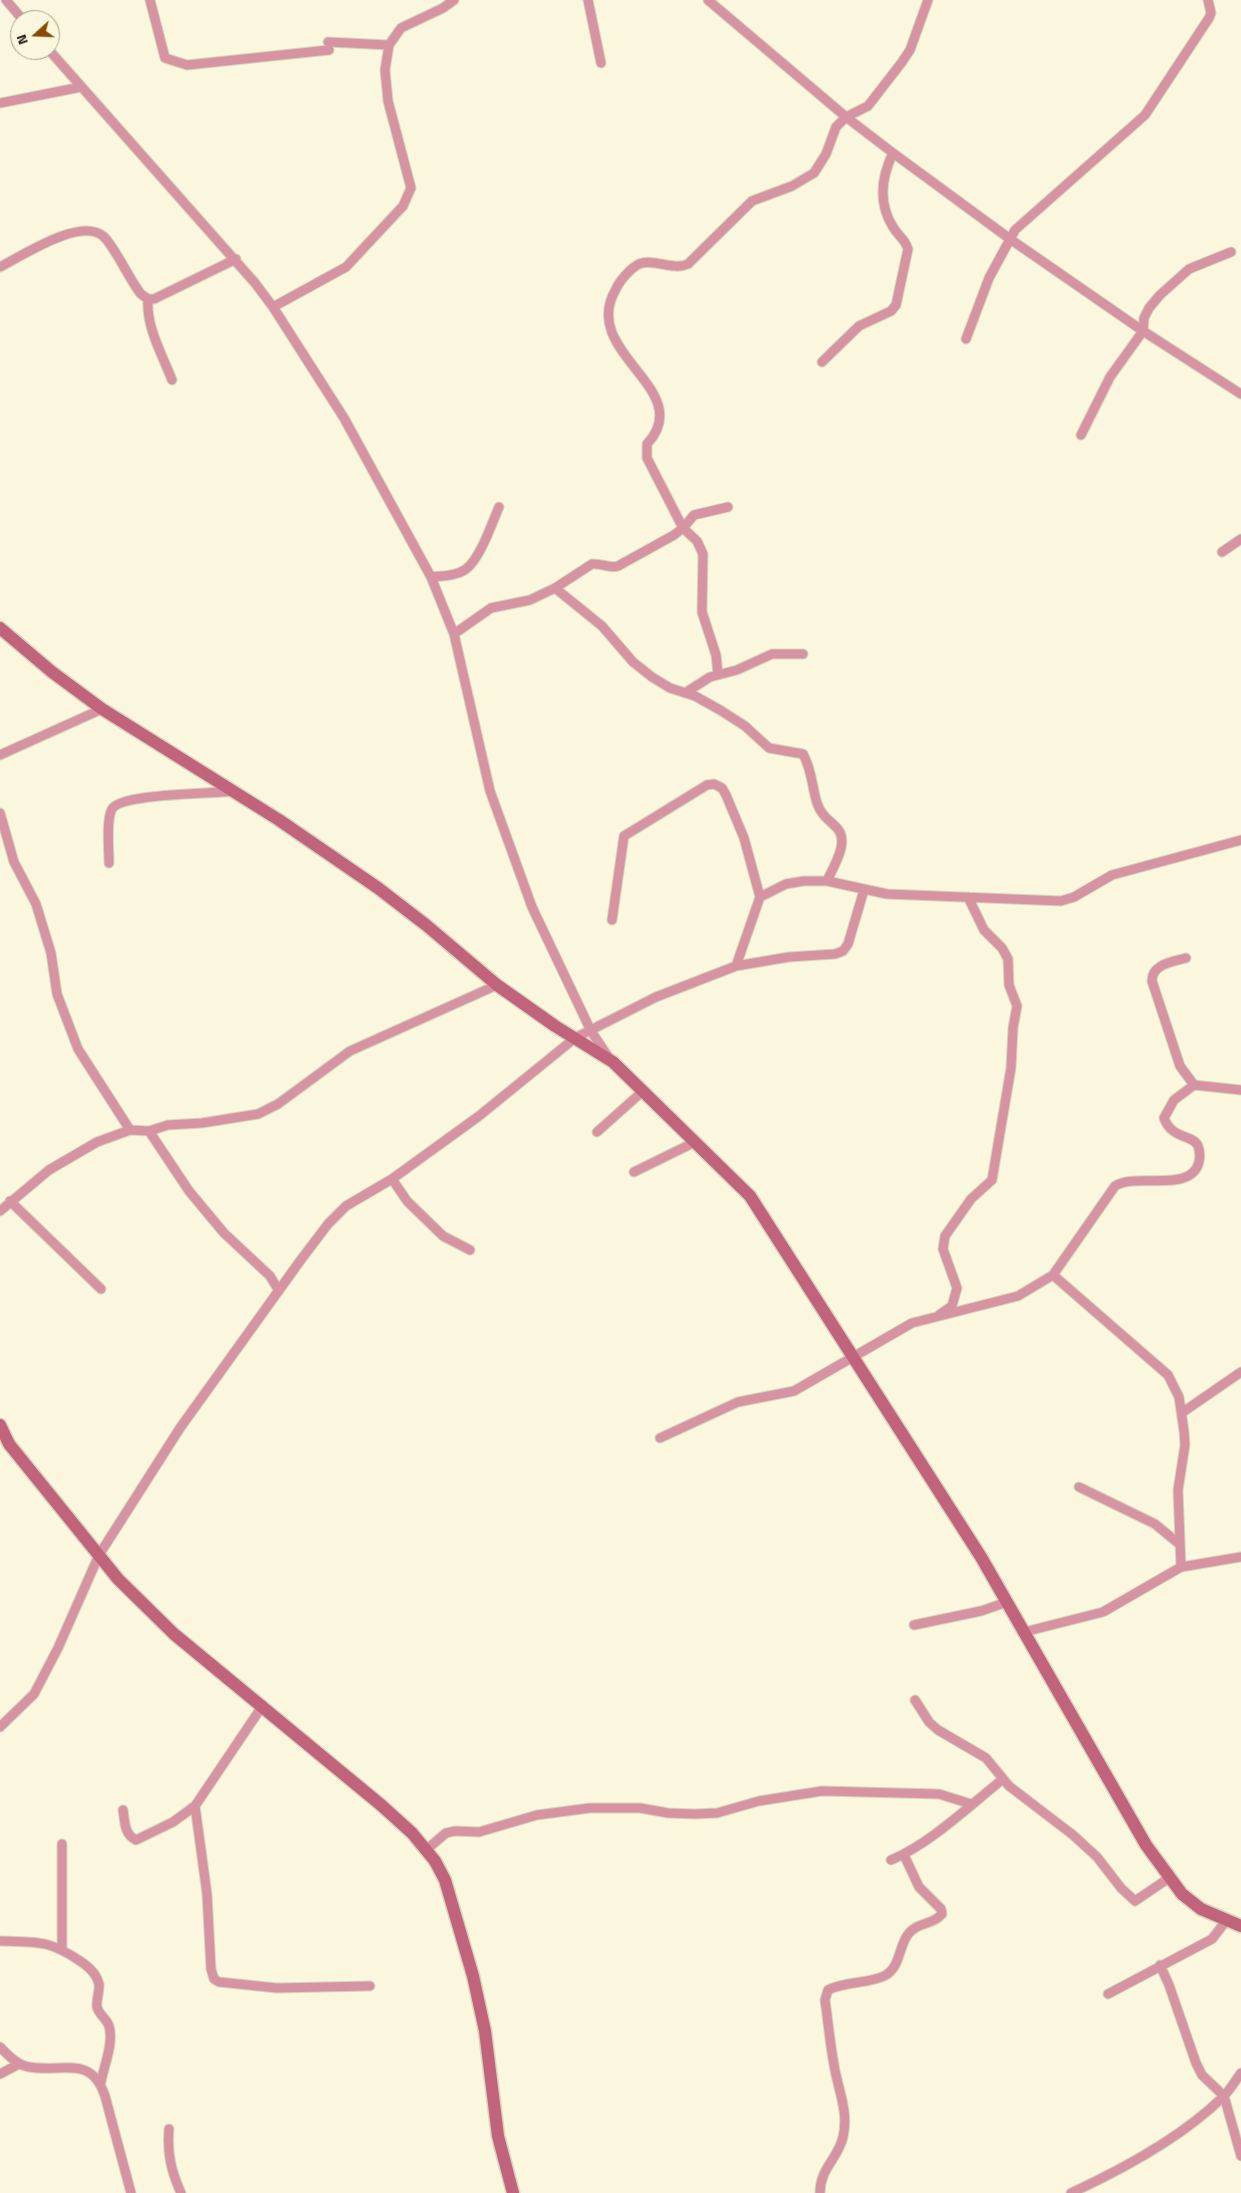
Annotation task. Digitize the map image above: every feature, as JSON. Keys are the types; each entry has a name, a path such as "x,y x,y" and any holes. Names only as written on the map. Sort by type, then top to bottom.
{"main road":[{"path":"0,628 52,672 102,709 279,820 378,888 426,925 497,985 613,1062 750,1196 1007,1602 1146,1845 1182,1894 1201,1909 1241,1926"},
{"path":"0,1425 9,1444 54,1497 118,1579 174,1634 263,1705 382,1805 412,1833 426,1850 445,1880 473,1976 484,2031 498,2136 514,2193"}],"street":[{"path":"6,0 14,10"},
{"path":"150,0 164,58 188,65 328,46 389,45"},
{"path":"273,307 346,268 403,206 411,188 386,87 385,70 389,45 401,28 443,8 454,0"},
{"path":"588,0 601,63"},
{"path":"708,0 846,117 1010,240 1241,394"},
{"path":"718,674 716,655 702,612 703,554 697,541 683,528 647,458 647,444 657,433 660,420 656,398 649,385 639,375 612,336 608,325 607,313 611,297 617,286 638,264 646,263 675,267 688,264 752,201 792,186 814,173 826,154 836,127 846,117 868,106 910,50 928,0"},
{"path":"966,339 989,278 1015,230 1144,114 1209,18 1211,13 1208,0"},
{"path":"58,60 236,260 273,307 344,418 431,577 454,634 490,791 532,907 592,1030 613,1062"},
{"path":"0,103 81,87"},
{"path":"822,362 859,326 885,316 896,305 908,249 905,240 894,228 882,200 884,176 893,153"},
{"path":"0,267 60,236 87,230 102,235 128,278 141,294 148,299 162,297 236,260"},
{"path":"1081,435 1110,378 1143,330 1144,318 1149,308 1177,278 1189,269 1231,252"},
{"path":"148,299 150,326 172,380"},
{"path":"431,577 454,574 466,570 474,560 500,507"},
{"path":"454,634 491,608 530,600 555,588 592,564 599,563 613,567 618,566 683,528 694,516 701,512 728,507"},
{"path":"1222,552 1241,540"},
{"path":"555,588 602,626 634,662 652,677 670,688 696,696 745,726 769,748 804,754 809,764 820,811 838,829 841,837 842,848 827,881"},
{"path":"685,693 703,680 718,674 737,670 772,654 804,654"},
{"path":"0,755 102,709"},
{"path":"612,920 624,836 706,785 714,784 722,788 726,795 744,838 760,896 736,966"},
{"path":"109,863 110,816 112,808 118,804 128,800 181,794 233,791"},
{"path":"0,813 14,862 36,904 52,953 57,994 78,1049 130,1130"},
{"path":"760,896 786,884 804,881 827,881 887,894 1060,901 1074,897 1112,875 1241,840"},
{"path":"0,1727 34,1694 58,1648 99,1555 180,1428 328,1224 346,1206 392,1179 479,1116 575,1038 656,997 736,966 789,957 835,954 842,951 848,944 864,890"},
{"path":"935,1318 952,1306 957,1288 943,1249 945,1236 971,1200 992,1180 1011,1068 1013,1028 1017,1006 1009,985 1008,959 1002,948 984,930 968,897"},
{"path":"1186,958 1156,968 1152,973 1152,981 1180,1066 1194,1085"},
{"path":"0,1211 49,1170 97,1142 130,1130 149,1131 168,1126 202,1123 258,1114 278,1104 350,1051 497,985"},
{"path":"660,1438 738,1402 794,1391 912,1323 1018,1296 1052,1275 1115,1186 1122,1181 1165,1181 1187,1177 1193,1173 1200,1158 1199,1147 1194,1141 1179,1136 1168,1128 1164,1118 1174,1100 1194,1085 1241,1090"},
{"path":"597,1132 643,1091"},
{"path":"149,1131 189,1191 224,1233 270,1276 279,1291"},
{"path":"634,1172 695,1142"},
{"path":"392,1179 407,1201 443,1236 470,1250"},
{"path":"10,1201 101,1289"},
{"path":"1052,1275 1168,1375 1179,1397 1183,1412 1185,1444 1178,1490 1178,1543 1181,1567"},
{"path":"1183,1412 1241,1372"},
{"path":"1080,1488 1154,1524 1178,1543"},
{"path":"1024,1632 1103,1612 1181,1567 1241,1557"},
{"path":"914,1625 981,1611 1007,1602"},
{"path":"915,1700 933,1726 986,1758 1002,1779 1073,1835 1097,1857 1121,1888 1135,1901 1169,1878"},
{"path":"123,1810 126,1829 130,1837 136,1840 173,1822 195,1806 263,1705"},
{"path":"891,1860 904,1855 1002,1779"},
{"path":"426,1850 446,1833 455,1831 478,1832 537,1815 590,1808 640,1808 668,1813 717,1813 759,1801 822,1791 939,1794 971,1804"},
{"path":"195,1806 207,1894 211,1969 214,1979 219,1982 277,1988 370,1986"},
{"path":"62,1844 62,1948"},
{"path":"820,2193 824,2170 839,2148 843,2137 845,2108 834,2066 826,2000 828,1990 837,1985 884,1976 897,1962 902,1942 910,1931 918,1925 938,1919 942,1914 942,1909 919,1887 904,1855"},
{"path":"1108,1994 1212,1939 1226,1921"},
{"path":"0,1941 49,1944 62,1948 90,1968 99,1984 97,2005 100,2014 109,2024 111,2036 101,2082"},
{"path":"1160,1965 1196,2063 1202,2075 1224,2096 1241,2156"},
{"path":"0,2047 19,2064 28,2068 84,2070 93,2074 101,2082 121,2150 131,2193"},
{"path":"0,2074 19,2064"},
{"path":"1071,2193 1105,2178 1180,2132 1224,2096 1241,2073"},
{"path":"169,2129 168,2151 173,2174 181,2193"}]}
